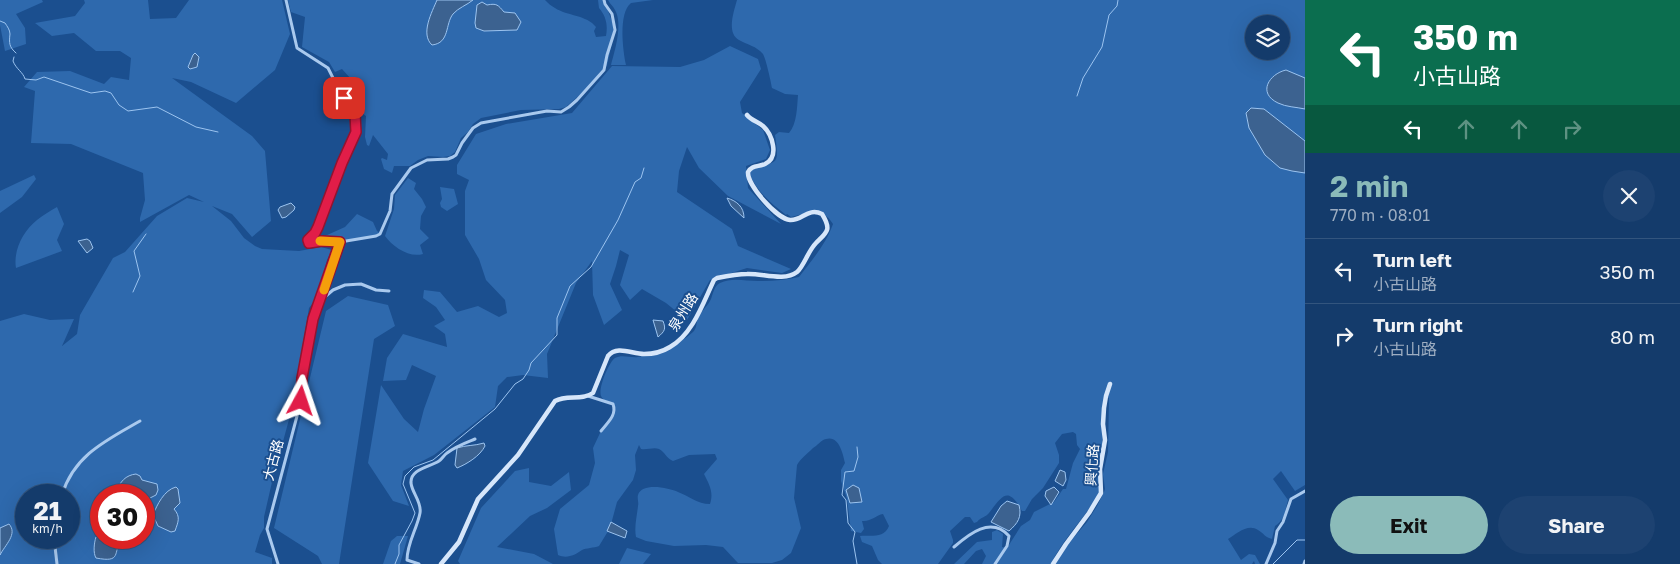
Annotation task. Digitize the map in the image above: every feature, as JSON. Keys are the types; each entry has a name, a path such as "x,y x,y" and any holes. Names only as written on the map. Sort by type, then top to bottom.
{"street":[{"path":"286,0 297,48 328,68 336,86 352,108 357,121 355,138 342,163 318,227 308,240 309,243 322,241 340,242 380,234 390,211 392,194 411,168 428,160 448,159 456,155 462,143 474,128 481,123 547,111 561,112 569,107 591,86 604,70 615,30 612,14 604,0"},
{"name":"泉州路","path":"588,396 595,390 610,353 620,350 644,354 659,352 671,347 678,341 692,324 714,280 748,274 790,275 797,272 813,245 826,233 828,226 822,214 812,212 794,220 787,220 774,212 753,187 748,172 754,166 766,164 771,159 774,150 767,131 763,126 746,115"},
{"name":"大古路","path":"278,564 267,530 301,401 302,378 313,319 340,242"},
{"path":"320,301 333,290 345,285 361,284 376,290 383,289 389,291"},
{"name":"興化路","path":"1053,564 1089,513 1101,492 1100,469 1105,440 1104,408 1110,384"},
{"path":"441,564 459,542 478,499 518,455 555,401 565,397 588,396 612,404 615,410 614,414 601,431"},
{"path":"67,484 82,459 102,443 140,421"},
{"path":"419,564 407,560 407,550 415,530 420,509 411,485 412,478 417,471 439,461 460,444 475,439"},
{"path":"1266,564 1275,543 1277,530 1283,522 1291,499 1305,491"},
{"path":"954,547 970,533 987,527 1002,531 1009,536 1006,546 994,564"},
{"path":"55,549 57,564"}],"shaded area":[{"path":"0,0 42,0 43,2 16,14 25,28 26,44 5,51 0,25"},
{"path":"84,0 148,0 150,19 176,18 189,0 282,0 290,34 275,70 236,103 191,82 172,78 252,136 265,151 271,221 252,237 232,214 212,206 231,221 244,238 262,249 299,251 321,247 332,250 327,260 317,298 309,308 297,390 272,482 264,517 264,528 255,552 272,558 272,564 0,564 0,321 24,314 50,320 74,319 62,346 77,334 80,315 113,258 125,252 157,216 187,198 204,202 189,195 140,222 145,200 143,173 71,144 31,143 35,91 24,87 37,72 70,71 104,84 111,77 129,80 131,58 120,51 96,51 74,33 52,36 35,23 75,16 85,3"},
{"path":"288,0 545,0 560,11 592,23 596,27 594,31 596,37 606,36 606,21 599,8 598,0 604,0 613,24 614,34 607,65 601,76 566,107 559,109 521,110 481,118 461,138 455,152 450,156 428,156 410,166 394,166 392,173 384,169 381,159 387,160 388,154 373,135 369,146 367,145 365,137 366,116 356,109 339,84 339,82 342,82 347,87 351,83 351,79 342,69 335,72 329,62 302,47 305,17 291,12"},
{"path":"437,0 473,0 453,14 442,41 432,45 427,35 427,29"},
{"path":"608,0 653,0 631,3 624,15 622,32 626,65 611,65 618,37 618,22 615,10"},
{"path":"737,0 1305,0 1305,485 1295,491 1281,471 1273,479 1288,500 1283,518 1275,526 1272,539 1254,528 1246,528 1228,539 1241,560 1249,554 1255,555 1260,564 1255,564 1254,561 1252,564 1055,564 1069,543 1087,522 1105,489 1103,474 1108,452 1109,398 1104,397 1100,491 1051,564 982,564 986,556 982,549 976,551 964,564 954,564 977,542 992,540 992,532 997,530 1003,534 1002,547 1007,548 1021,526 1030,520 1034,512 1054,502 1063,489 1066,489 1073,463 1080,449 1077,445 1076,434 1073,432 1062,434 1055,443 1059,455 1059,463 1025,511 1022,511 1013,498 1005,496 1001,498 988,514 977,522 974,523 970,517 965,517 950,531 953,543 938,564 882,564 878,560 872,546 862,542 860,536 877,536 884,533 889,526 883,514 862,521 864,529 861,533 851,531 847,499 841,481 841,470 845,463 840,446 837,442 830,439 824,440 813,448 797,465 794,498 801,528 791,553 782,560 772,563 738,563 723,547 706,545 674,546 646,541 636,537 635,525 640,491 650,487 669,489 701,503 710,504 711,492 704,474 717,459 715,454 689,455 673,461 659,449 641,449 639,445 635,455 636,470 633,480 617,502 610,528 599,546 584,549 571,556 558,555 554,529 560,509 589,485 595,463 593,448 600,433 613,418 615,408 602,398 600,392 613,360 620,356 638,357 652,354 674,345 687,337 696,327 699,315 710,302 715,288 720,283 734,280 768,281 799,277 823,245 833,224 829,218 814,212 791,217 786,215 760,191 752,180 749,173 751,170 775,161 777,153 775,135 779,132 789,133 792,129 796,115 798,95 785,94 772,88 763,54 758,49 735,37 732,27"},
{"path":"482,2 487,5 497,5 504,12 515,13 521,22 517,30 484,31 476,28 477,5"},
{"path":"730,46 758,59 761,69 740,102 742,113 763,130 770,150 766,159 746,166 748,188 781,224 728,196 699,168 687,147 679,171 677,192 732,229 738,246 791,269 782,273 747,268 710,280 687,320 666,303 642,289 630,300 620,285 629,255 620,250 610,284 622,310 604,325 593,295 592,261 576,283 547,354 548,378 523,375 507,377 498,386 495,407 434,455 403,471 401,485 409,506 393,501 368,463 381,385 404,419 418,432 436,376 412,365 406,380 383,381 387,358 403,334 447,347 445,334 434,326 445,320 436,307 423,298 424,290 440,292 457,312 478,306 499,317 507,313 505,300 486,280 479,259 465,235 465,191 469,180 457,174 457,165 476,134 506,124 572,113 612,66 680,67 704,60"},
{"path":"195,53 199,57 197,67 190,69 188,67"},
{"path":"1286,70 1305,78 1305,109 1278,103 1268,94 1267,89 1270,80 1275,75"},
{"path":"1251,108 1264,109 1305,141 1305,173 1280,168 1265,155 1249,128 1246,113"},
{"path":"34,175 36,179 22,197 0,213 0,191"},
{"path":"408,178 416,183 414,189 426,207 421,216 420,229 429,238 420,245 423,254 418,255 402,251 385,236 394,209 395,195"},
{"path":"440,187 454,189 458,204 447,211 441,207"},
{"path":"727,198 739,205 743,211 744,218 731,206"},
{"path":"291,203 295,207 294,210 282,218 278,210 280,207"},
{"path":"57,207 64,224 57,240 62,251 16,268 15,262 18,248 27,230 37,220"},
{"path":"357,214 373,222 380,233 357,240 316,240 345,227"},
{"path":"87,239 93,248 87,253 78,241"},
{"path":"348,296 388,305 395,326 374,339 339,564 322,564 318,556 274,528 326,311"},
{"path":"653,320 663,321 664,324 665,328 658,337"},
{"path":"484,443 483,450 477,456 457,468 455,465 457,448"},
{"path":"529,468 529,482 551,486 569,472 571,490 547,508 530,516 497,547 534,554 553,564 460,564 458,561 481,508 515,471"},
{"path":"1060,470 1065,472 1066,480 1063,486 1055,481"},
{"path":"136,474 142,480 157,484 158,490 156,495 155,484 120,484 129,476"},
{"path":"853,485 859,488 862,502 850,503 846,490"},
{"path":"176,487 178,489 180,503 174,509 178,515 178,520 175,531 171,532 158,526 155,519 155,511 168,491"},
{"path":"1054,487 1059,492 1051,505 1045,496 1046,491"},
{"path":"1007,501 1019,505 1020,509 1018,520 1009,531 991,522 1001,506"},
{"path":"611,522 627,531 625,538 607,531"},
{"path":"9,524 12,532 10,540 0,555 0,528"},
{"path":"397,536 408,536 400,564 383,564 391,541"},
{"path":"627,548 651,554 643,564 619,564"},
{"path":"94,549 117,549 115,556 110,559 96,558"}],"waterway":[{"path":"1077,96 1083,78 1102,47 1109,15 1117,6 1118,0"},
{"path":"0,21 5,23 8,28 10,45 16,53"},
{"path":"14,57 14,64 25,79 36,80 44,77 91,93 105,91 111,93 119,105 128,111 157,107 196,127 218,132"},
{"path":"395,564 399,554 399,545 415,513 403,484 405,476 414,467 433,460 495,409 515,384 523,379 531,363 557,335 557,318 570,286 591,267 618,220 635,182 641,178 644,168"},
{"path":"133,292 140,276 134,251 146,234"},
{"path":"857,447 858,457 854,471 845,472 842,495 846,500 848,523 855,532 853,541 857,564"},
{"path":"1273,564 1297,540 1305,540"}],"slow traffic":[{"path":"320,241 340,242 324,290"}],"route":[{"path":"301,401 302,378 313,319 340,242 322,241 309,243 308,240 318,227 342,163 355,138 357,127 355,114 344,98"}]}
